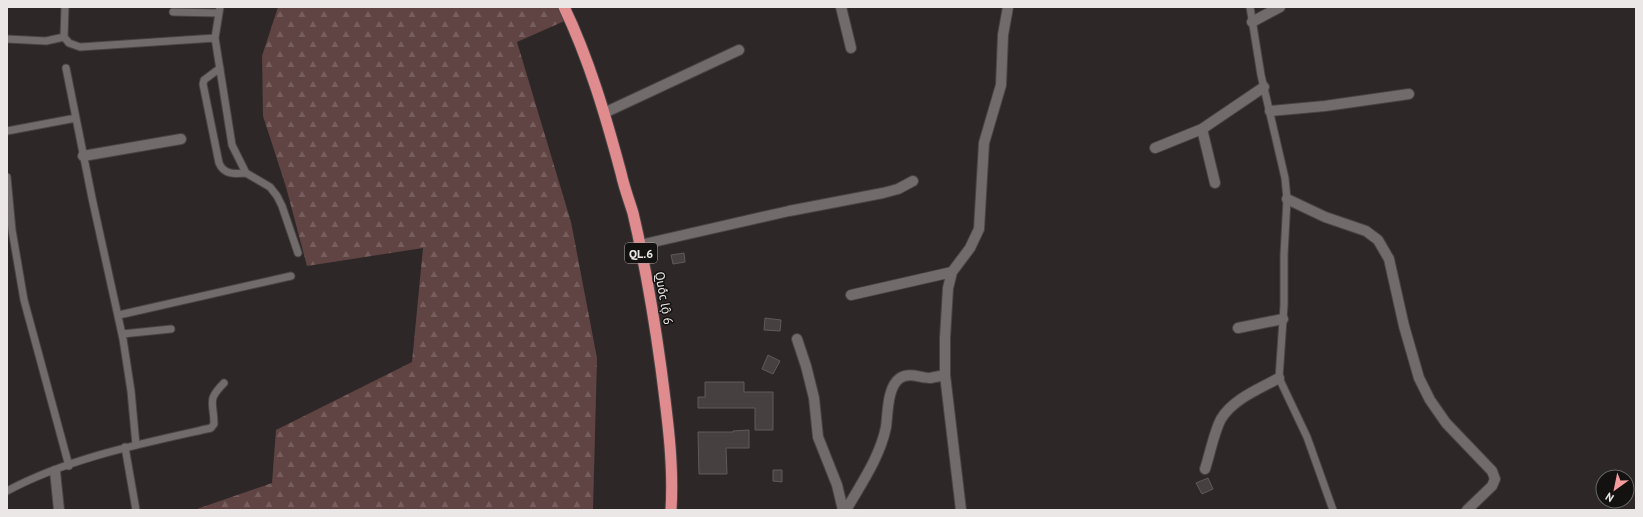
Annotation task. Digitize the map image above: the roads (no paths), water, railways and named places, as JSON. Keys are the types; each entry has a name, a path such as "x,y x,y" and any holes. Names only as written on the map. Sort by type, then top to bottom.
{"highway":[{"name":"Quốc lộ 6","path":"564,7 586,60 604,113 640,245 651,305 670,442 671,510"}],"street":[{"path":"841,7 851,48"},
{"path":"961,510 945,376 946,319 952,272 970,248 978,229 984,143 1001,85 1002,35 1008,7"},
{"path":"1252,22 1280,7"},
{"path":"604,113 739,50"},
{"path":"1155,148 1202,129 1264,87"},
{"path":"1270,111 1325,106 1370,98 1409,94"},
{"path":"1202,129 1215,183"},
{"path":"83,156 181,139"},
{"path":"640,245 789,211 883,193 898,189 913,181"},
{"path":"1287,199 1325,217 1366,231 1378,240 1389,259 1406,333 1419,378 1430,400 1446,423 1492,471 1496,479 1492,486 1467,510"},
{"path":"851,295 952,272"},
{"path":"1238,328 1283,319"},
{"path":"797,339 814,398 818,436 845,510"},
{"path":"845,510 877,455 886,429 894,384 899,378 904,376 912,375 929,378 945,376"},
{"path":"1205,469 1221,419 1227,411 1234,403 1279,378"},
{"path":"55,471 59,510"}],"lane":[{"path":"65,7 64,37 69,43 80,47 215,38"},
{"path":"1250,7 1264,87 1285,178 1287,199 1283,319 1279,378 1307,437 1333,510"},
{"path":"173,12 219,10 215,38 232,145 246,173 270,188 277,196 298,253"},
{"path":"7,39 46,41 64,37"},
{"path":"66,68 83,156 119,315 131,391 136,444"},
{"path":"220,68 207,76 203,84 219,163 228,173 246,173"},
{"path":"7,131 76,118"},
{"path":"7,177 12,230 24,300 69,466"},
{"path":"119,315 291,276"},
{"path":"122,334 171,329"},
{"path":"7,491 55,471 125,447 211,428 214,424 211,401 214,393 224,383"},
{"path":"125,447 136,510"}]}
